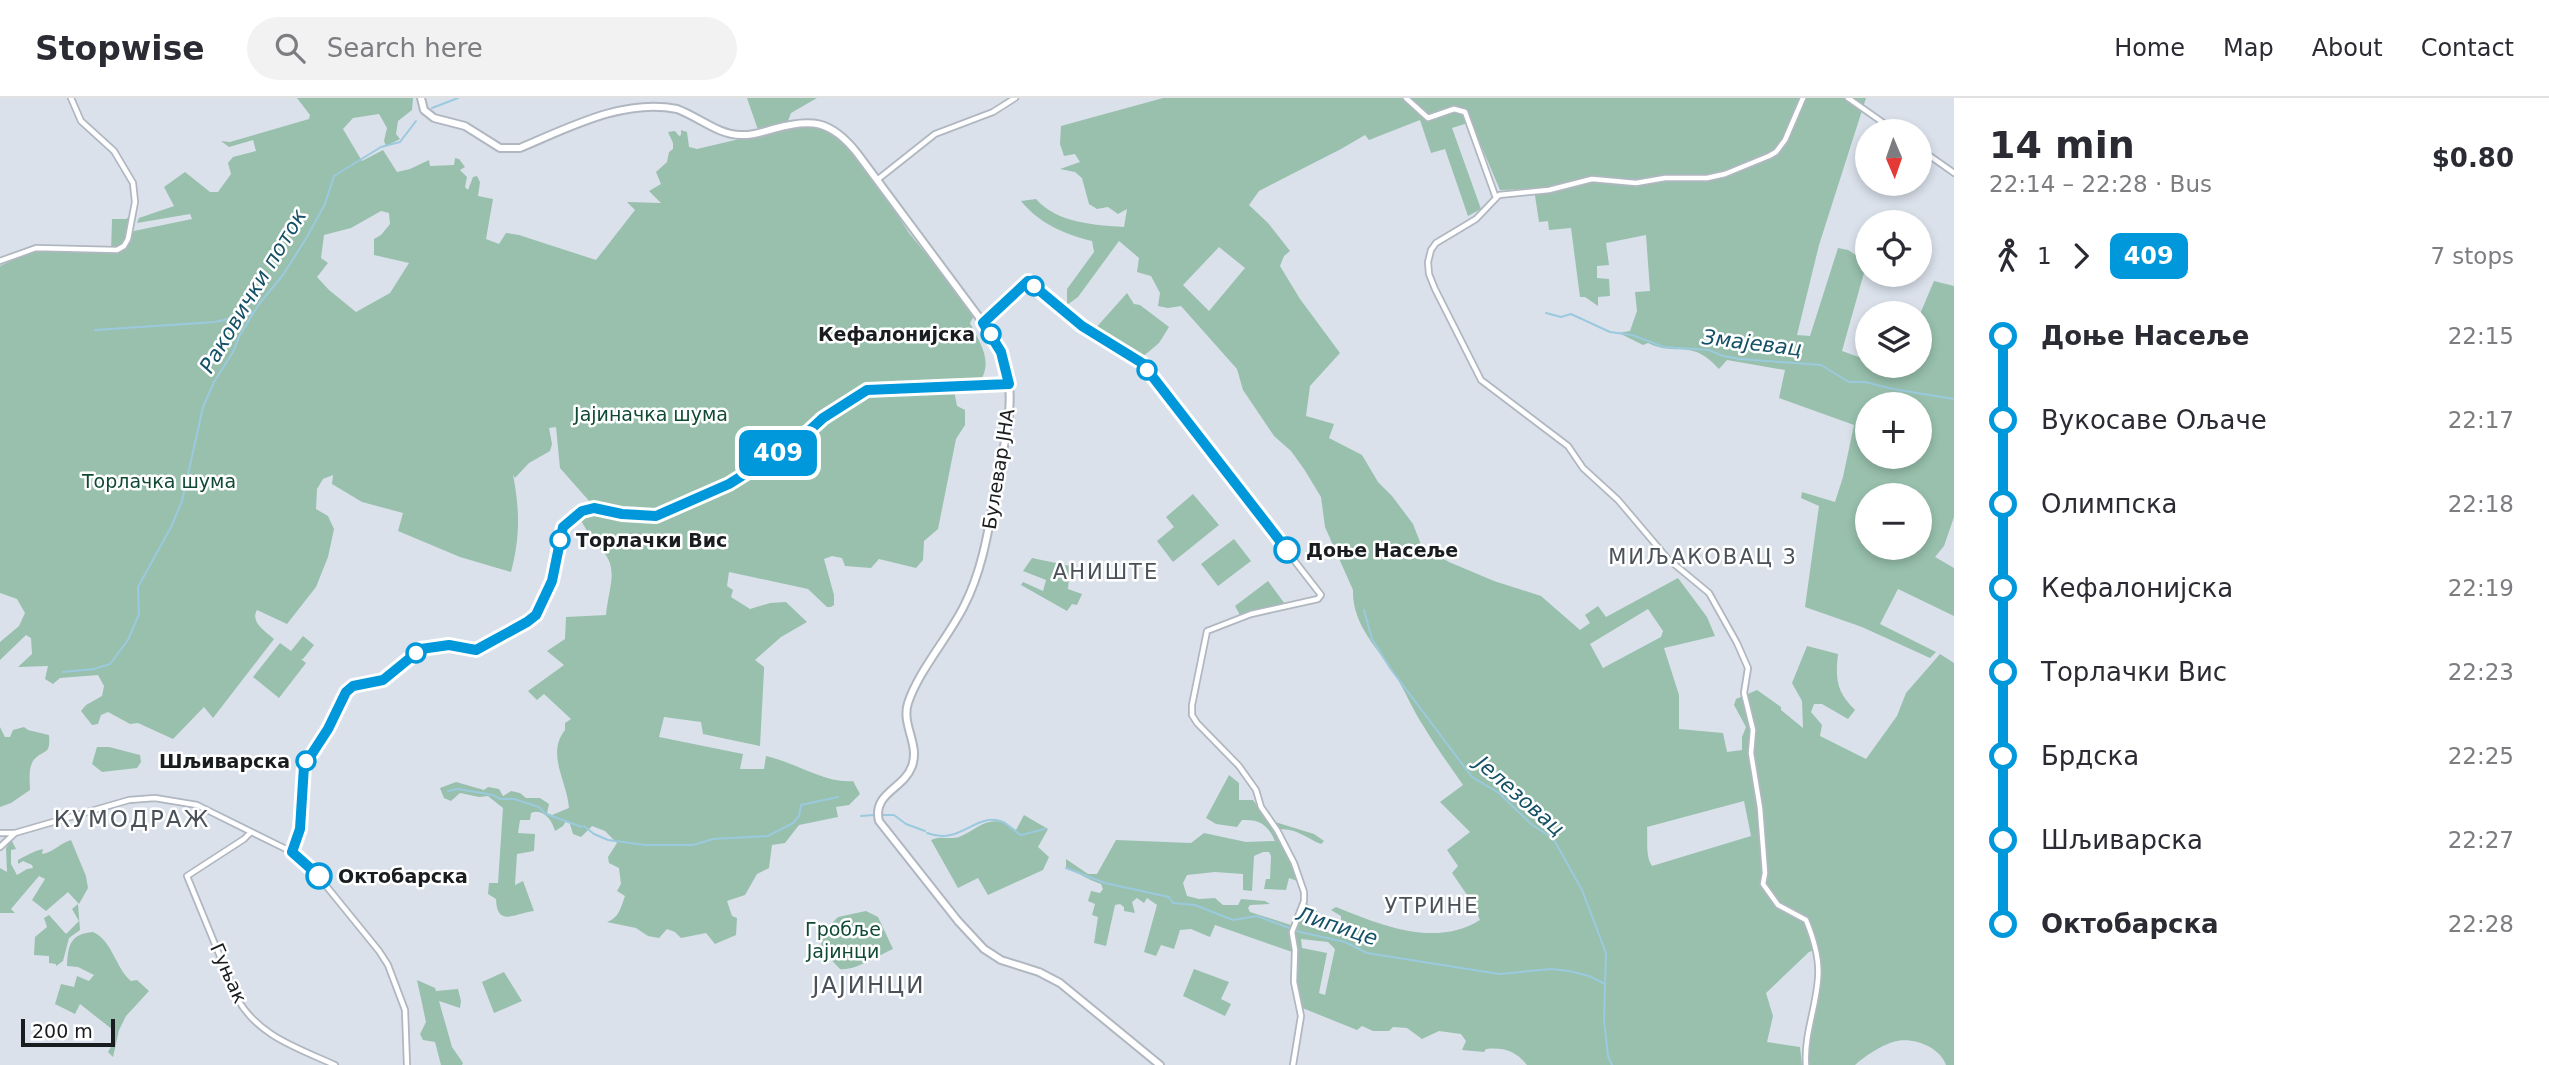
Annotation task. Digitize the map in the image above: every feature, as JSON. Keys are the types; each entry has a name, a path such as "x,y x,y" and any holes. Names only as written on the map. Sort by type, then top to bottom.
{"main road":[{"name":"Булевар ЈНА","path":"421,98 424,110 430,116 461,125 495,146 506,149 520,148 605,111 638,103 659,104 677,109 724,132 738,135 755,134 798,122 812,122 829,127 843,136 877,180 982,321 1001,352 1009,384 1008,421 979,570 964,606 910,699 906,719 915,751 914,762 907,776 882,799 878,808 879,821 957,920 984,949 1001,960 1039,972 1060,983 1160,1065"}],"street":[{"path":"0,261 20,251 40,247 117,250 128,240 135,202 133,183 114,151 81,121 71,98"},
{"path":"877,180 935,134 993,112 1015,98"},
{"path":"1406,98 1428,118 1454,109 1465,112 1496,198"},
{"path":"1802,98 1789,132 1776,152 1726,174 1636,183 1588,179 1549,190 1504,194 1496,198 1480,216 1434,245 1428,262 1431,279 1481,380 1568,446 1583,468 1618,500 1668,559 1709,593 1737,643 1748,668 1744,693 1753,730 1751,753 1755,768 1765,873 1763,884 1774,900 1806,920 1816,953 1818,979 1807,1035 1806,1065"},
{"path":"1848,98 1878,119"},
{"path":"1932,157 1954,173"},
{"path":"982,321 1028,281 1082,326 1140,362 1320,593 1318,599 1251,614 1207,631 1192,714 1197,723 1239,766 1253,786 1261,807 1277,830 1294,863 1304,898 1293,929 1294,982 1301,1016 1293,1065"},
{"path":"292,852 300,829 304,766 328,729 346,692 353,686 383,680 421,649 449,645 476,650 527,622 536,615 552,581 563,527 582,511 594,508 622,514 656,516 729,484 867,390 1009,384"},
{"path":"4,842 1,833 15,832 126,800 147,797 195,805 292,852 319,876 386,961 405,1010 407,1065"},
{"path":"0,847 15,832"},
{"name":"Гуњак","path":"251,832 187,876 237,998 248,1015 273,1036 335,1065"}],"green space":[{"path":"297,98 413,98 412,110 398,121 396,134 400,139 386,146 384,141 387,128 379,114 353,118 343,129 362,161 383,150 397,172 429,160 430,166 454,165 455,158 459,159 465,167 460,170 467,177 465,187 468,190 473,177 477,176 480,182 478,196 493,199 486,239 499,244 506,233 519,235 596,260 635,210 627,202 661,203 649,191 661,184 656,172 667,162 669,152 673,149 668,132 675,131 679,136 681,130 687,132 689,147 697,149 799,125 814,125 829,131 846,143 881,189 909,233 975,314 970,323 985,355 985,371 976,388 954,390 957,406 965,410 965,425 956,439 938,529 924,541 923,560 916,568 879,559 871,568 845,566 842,558 832,556 824,559 834,595 834,605 831,607 827,607 808,589 729,572 727,586 733,590 731,597 750,609 786,602 807,622 781,637 755,660 764,667 760,746 703,734 701,722 664,717 659,737 743,754 740,769 764,769 766,756 821,776 853,781 860,794 849,805 836,807 838,817 799,825 785,843 772,845 769,868 757,874 745,895 727,901 732,916 737,918 736,935 715,944 706,933 681,938 667,929 659,938 648,936 636,928 607,922 617,915 625,896 617,891 621,884 619,868 609,863 608,857 617,843 605,831 592,826 581,837 573,834 569,821 555,831 549,819 539,812 531,813 530,820 520,820 518,833 535,834 534,851 517,854 515,885 523,881 534,911 503,916 497,908 496,899 488,894 489,883 498,883 503,808 488,796 460,793 451,801 444,798 440,788 456,782 484,790 488,787 499,789 503,796 511,791 520,793 526,798 540,798 549,804 547,813 552,815 569,808 557,749 565,723 571,719 544,694 537,700 528,691 564,665 547,651 565,639 566,617 606,615 612,573 606,556 588,540 589,534 580,519 590,502 560,468 556,427 549,428 552,444 550,451 529,463 515,478 513,475 518,524 511,572 460,557 398,531 403,513 362,502 332,484 333,475 323,479 317,489 316,509 328,516 334,529 328,557 316,587 287,624 257,610 257,622 274,639 213,718 204,707 173,739 138,723 130,724 108,712 101,715 98,724 92,725 81,711 102,696 104,686 98,675 60,678 53,684 45,679 48,666 18,667 32,654 31,638 26,635 0,660 0,642 19,626 25,613 17,599 0,593 0,266 27,253 111,252 112,219 126,219 133,214 129,232 192,219 190,214 137,223 139,218 174,206 164,187 185,172 210,192 218,192 231,174 228,163 233,157 256,151 253,140 229,147 221,141 230,142 309,119 310,115","holes":["381,211 389,213 390,224 374,239 374,255 409,263 390,293 356,312 317,277 328,263 321,258 324,235 351,228"]},
{"path":"747,98 817,98 791,113 788,121 758,130"},
{"path":"1163,98 1866,98 1859,119 1855,119 1855,132 1819,245 1797,335 1810,336 1838,248 1848,250 1855,254 1855,287 1860,287 1842,351 1855,356 1855,378 1932,378 1932,301 1926,301 1934,281 1954,286 1954,517 1944,546 1935,557 1954,568 1954,616 1898,589 1880,624 1936,652 1930,658 1862,627 1805,607 1819,506 1801,498 1802,492 1835,502 1854,425 1779,398 1785,370 1727,360 1719,369 1709,359 1692,351 1668,349 1648,343 1643,345 1619,333 1630,331 1637,311 1635,292 1650,291 1646,235 1606,243 1609,265 1597,266 1597,278 1609,279 1610,296 1598,297 1598,306 1585,297 1580,297 1571,228 1549,230 1548,221 1539,222 1534,189 1500,190 1471,122 1452,128 1481,209 1468,216 1445,149 1431,153 1420,120 1369,140 1365,135 1259,191 1249,205 1268,223 1290,251 1284,256 1280,266 1300,299 1340,353 1310,386 1306,416 1334,424 1329,438 1362,455 1378,482 1413,524 1422,547 1494,581 1541,596 1580,630 1590,623 1585,615 1598,606 1606,617 1678,578 1707,617 1715,636 1664,648 1679,695 1679,729 1723,733 1727,752 1742,750 1742,737 1746,727 1734,705 1736,699 1757,690 1781,707 1781,710 1803,728 1802,701 1792,683 1807,646 1838,654 1839,685 1844,697 1855,710 1848,719 1822,704 1814,704 1811,712 1822,725 1820,736 1866,759 1897,716 1906,693 1940,654 1954,663 1954,1065 1946,1065 1938,1053 1924,1044 1900,1041 1878,1049 1855,1065 1808,1065 1809,1040 1821,971 1817,949 1809,952 1766,993 1773,1016 1767,1042 1800,1047 1802,1065 1527,1065 1514,1053 1504,1049 1486,1049 1484,1052 1462,1050 1466,1041 1461,1034 1439,1031 1422,1039 1407,1028 1393,1027 1389,1031 1373,1031 1362,1026 1357,1030 1300,1007 1294,982 1295,953 1215,925 1210,937 1191,929 1180,930 1174,949 1161,945 1156,956 1144,952 1157,905 1147,898 1144,903 1137,898 1132,902 1135,913 1124,911 1120,904 1115,905 1106,946 1094,943 1098,917 1092,915 1095,904 1088,901 1091,891 1100,893 1103,889 1101,884 1066,868 1066,859 1088,874 1097,874 1116,840 1191,843 1204,833 1246,842 1275,841 1266,827 1259,822 1242,820 1237,827 1216,824 1206,818 1229,775 1239,783 1239,800 1253,800 1273,825 1275,822 1314,834 1324,841 1321,844 1294,831 1277,830 1294,863 1300,882 1289,878 1286,890 1264,889 1266,879 1270,879 1271,856 1269,852 1263,852 1254,856 1252,891 1243,890 1243,874 1215,872 1187,875 1183,883 1187,896 1199,899 1215,898 1223,905 1238,905 1241,899 1265,901 1270,904 1250,905 1250,912 1294,926 1294,942 1296,927 1306,903 1317,911 1313,928 1334,934 1347,929 1341,922 1341,916 1331,910 1336,907 1371,921 1427,933 1463,928 1480,920 1472,902 1452,873 1458,866 1447,850 1470,832 1440,802 1463,785 1361,625 1353,590 1325,527 1321,497 1291,451 1274,436 1243,390 1237,369 1181,306 1158,306 1160,293 1151,276 1137,272 1139,258 1119,241 1078,297 1067,305 1067,289 1094,252 1092,241 1053,227 1036,216 1021,201 1036,199 1065,218 1089,224 1124,227 1127,209 1118,214 1108,207 1097,209 1089,204 1082,178 1075,172 1060,169 1080,162 1075,154 1064,156 1060,144 1061,126","holes":["1219,247 1245,268 1209,311 1183,285","1648,609 1663,631 1661,637 1603,668 1590,644","1744,801 1751,836 1652,866 1648,852 1647,827","1301,939 1328,942 1335,949 1325,995 1319,993 1327,953 1302,948"]},
{"path":"1127,293 1134,304 1140,305 1169,327 1159,343 1140,359 1094,330"},
{"path":"1193,494 1219,525 1173,562 1157,541 1174,527 1166,517"},
{"path":"1234,539 1251,561 1218,586 1201,564"},
{"path":"1032,558 1070,566 1068,589 1082,594 1077,605 1072,604 1067,611 1021,585 1023,582 1043,591 1046,580 1023,571"},
{"path":"1268,581 1285,604 1240,615 1235,606"},
{"path":"303,636 314,645 301,659 306,663 279,698 253,677 280,643 291,651"},
{"path":"0,727 5,737 10,737 13,730 24,727 49,735 49,747 31,764 30,790 0,807"},
{"path":"97,747 109,747 140,755 141,762 137,768 102,772 92,764"},
{"path":"1024,815 1048,829 1038,847 1049,857 1043,870 988,895 978,878 958,888 931,840 959,837 992,821 1007,824 1016,830"},
{"path":"11,839 16,849 11,850 11,864 17,875 33,868 23,861 18,864 18,860 43,849 42,854 46,853 71,840 86,876 88,888 79,904 68,892 46,911 32,900 45,879 39,876 11,909 15,913 0,913 0,868 7,872 6,848"},
{"path":"78,904 80,930 69,938 63,961 56,966 49,963 49,956 34,955 35,937 47,927 44,918 49,915 66,934 79,921 72,909"},
{"name":"Гробље Јајинци","path":"866,911 878,917 893,949 859,965 840,969 821,949 822,933 838,917"},
{"path":"93,932 105,941 126,976 131,981 137,980 149,991 126,1016 119,1030 113,1057 108,1052 112,1045 113,1030 80,1004 75,1014 55,1004 61,984 74,987 77,976 89,981 94,975 78,967 67,966 68,952 75,938"},
{"path":"1194,969 1229,982 1221,999 1231,1004 1225,1016 1183,996"},
{"path":"504,972 522,1001 494,1013 482,982"},
{"path":"417,980 436,991 458,989 460,1008 439,1001 452,1047 462,1065 441,1065 435,1042 423,1040 420,1034 426,1022"}],"waterway":[{"name":"Раковички поток","path":"432,108 458,98"},
{"name":"Раковички поток","path":"63,672 94,669 110,664 128,640 139,614 138,587 182,501 203,407 214,382 259,304 283,275 307,237 325,204 334,176 381,147 400,142 416,121"},
{"path":"95,330 215,322 253,313"},
{"name":"Змајевац","path":"1546,313 1561,317 1571,314 1610,332 1632,335 1664,347 1709,350 1740,359 1821,365 1849,382 1865,382 1954,399"},
{"name":"Јелезовац","path":"1364,610 1372,639 1390,668 1472,777 1499,793 1532,825 1553,838 1582,890 1606,953 1604,1020 1608,1056 1612,1065"},
{"path":"448,791 458,789 493,795 500,799 514,799 539,807 546,814 582,827"},
{"path":"584,826 608,840 645,845 693,845 713,839 768,836 793,823 799,816 801,805 838,797"},
{"path":"861,816 874,815"},
{"path":"882,815 894,815 906,824 925,831"},
{"path":"927,833 950,835 993,820 1003,822 1021,835 1045,829"},
{"name":"Липице","path":"1066,868 1105,883 1169,897 1173,903 1195,905 1233,920 1257,916 1300,932 1345,942 1367,953 1499,974 1551,969 1569,971 1605,984"}],"bus line":[{"name":"409","path":"319,876 292,852 300,829 304,766 328,729 342,696 350,687 383,680 421,649 456,645 473,651 531,620 541,607 552,581 563,527 582,511 594,508 622,514 656,516 729,484 867,390 1009,384 1001,352 983,323 1028,281 1082,326 1142,363 1287,550"}],"place":[{"name":"Кефалонијска","path":"991,334"},
{"name":"Торлачки Вис","path":"560,540"},
{"name":"Доње Насеље","path":"1287,550"},
{"name":"Шљиварска","path":"306,761"},
{"name":"Октобарска","path":"319,876"}],"district":[{"name":"МИЉАКОВАЦ 3","path":"1703,557"},
{"name":"АНИШТЕ","path":"1106,572"},
{"name":"КУМОДРАЖ","path":"132,819"},
{"name":"УТРИНЕ","path":"1432,906"},
{"name":"ЈАЈИНЦИ","path":"869,985"}],"park label":[{"name":"Јајиначка шума","path":"651,414"},
{"name":"Торлачка шума","path":"159,481"}]}
